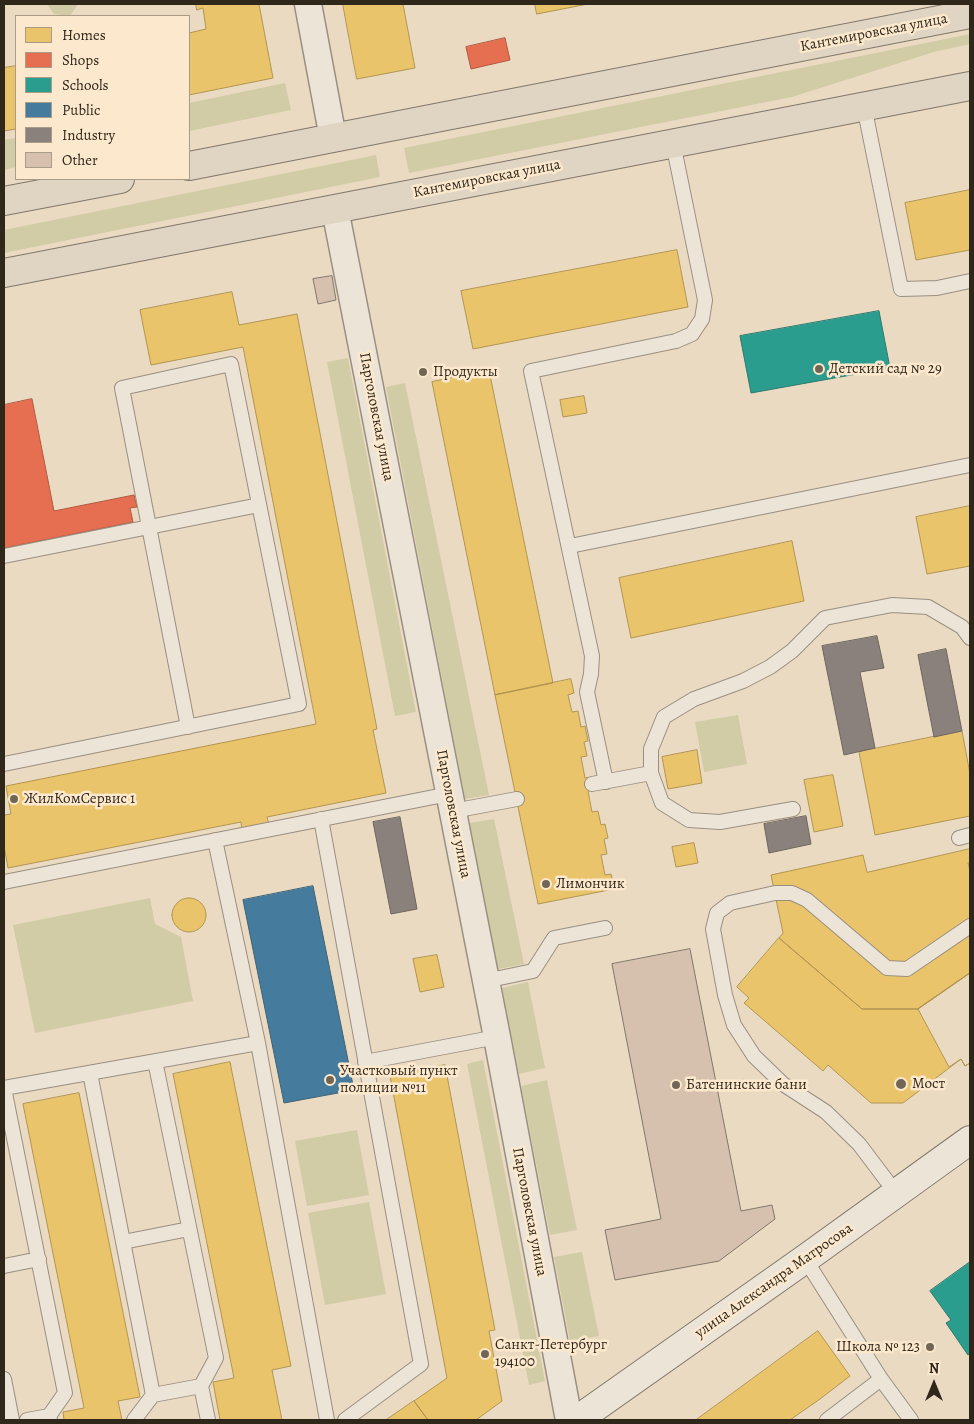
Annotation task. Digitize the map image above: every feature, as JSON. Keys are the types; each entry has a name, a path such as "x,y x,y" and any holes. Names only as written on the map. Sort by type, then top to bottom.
{"main road":[{"name":"Кантемировская улица","path":"190,166 970,14"},
{"name":"Кантемировская улица","path":"4,273 970,86"},
{"path":"4,201 115,180"}],"street":[{"path":"308,4 333,138"},
{"name":"Парголовская улица","path":"335,209 497,1037 569,1420"},
{"name":"улица Александра Матросова","path":"577,1420 970,1140"}],"lane":[{"path":"864,106 901,289 937,288 970,281"},
{"path":"651,773 599,783 587,692 592,656 570,546 531,371 676,341 692,334 702,320 705,300 673,143"},
{"path":"4,764 188,727 299,704 231,364 122,388 188,727"},
{"path":"570,546 970,465"},
{"path":"4,556 259,505"},
{"path":"793,809 720,822 689,820 662,803 651,773 651,749 664,717 694,699 743,681 770,667 792,651 825,618 892,605 928,607 962,627 970,638"},
{"path":"4,882 321,820 451,803 517,799"},
{"path":"321,820 421,1364 345,1420"},
{"path":"216,840 258,1043 327,1420"},
{"path":"896,1193 859,1144 826,1112 783,1084 754,1056 734,1025 725,995 713,929 717,913 730,903 774,893 792,893 807,900 887,968 907,969 970,926"},
{"path":"485,981 533,971 554,938 605,928"},
{"path":"365,1062 497,1037"},
{"path":"27,1420 49,1418 65,1393 4,1088 258,1043"},
{"path":"155,1061 216,1358 201,1386 208,1420"},
{"path":"90,1073 153,1395"},
{"path":"123,1242 189,1229"},
{"path":"4,1266 38,1259"},
{"path":"805,1259 910,1420"},
{"path":"4,1378 12,1420"},
{"path":"827,1420 881,1378"},
{"path":"134,1420 153,1395 201,1386"}],"shaded area":[{"path":"47,4 78,4 71,15 54,14"},
{"path":"970,34 970,44 934,52 792,97 409,173 404,148"},
{"path":"285,83 291,110 190,131 190,103"},
{"path":"15,138 15,167 4,170 4,140"},
{"path":"376,155 380,177 4,253 4,230"},
{"path":"348,358 416,712 395,716 327,362"},
{"path":"405,383 489,795 465,799 386,387"},
{"path":"738,715 747,764 704,772 695,722"},
{"path":"494,819 524,964 498,969 470,823"},
{"path":"150,898 155,924 181,937 193,1001 35,1033 13,925"},
{"path":"528,982 545,1068 519,1074 502,988"},
{"path":"483,1060 545,1381 529,1385 467,1064"},
{"path":"547,1080 577,1230 550,1235 521,1086"},
{"path":"357,1130 369,1195 307,1206 295,1141"},
{"path":"369,1202 386,1294 325,1305 308,1213"},
{"path":"582,1252 599,1336 570,1341 554,1257"}],"building: Homes":[{"path":"196,4 259,4 273,78 190,95 190,33 206,29 203,8 197,10"},
{"path":"343,4 403,4 415,68 357,79"},
{"path":"535,4 588,4 537,14"},
{"path":"15,66 15,129 4,131 4,68"},
{"path":"970,190 970,250 916,260 905,203"},
{"path":"677,250 688,307 473,349 461,291"},
{"path":"232,292 239,325 297,314 377,729 373,730 386,793 267,817 269,825 242,830 241,822 8,868 4,846 4,815 11,814 6,786 316,724 243,347 151,365 140,310"},
{"path":"489,370 553,683 495,695 432,382"},
{"path":"584,396 587,413 563,417 560,400"},
{"path":"970,506 970,566 927,574 916,517"},
{"path":"792,541 804,601 631,638 619,578"},
{"path":"571,679 574,693 568,695 572,712 578,711 581,727 585,726 588,741 584,742 587,756 581,757 585,778 591,777 594,790 588,791 592,812 598,811 601,825 605,824 608,838 604,839 607,854 601,855 605,875 611,874 614,889 538,904 495,695"},
{"path":"962,731 970,774 970,816 875,835 859,752"},
{"path":"697,750 702,783 668,789 662,757"},
{"path":"833,775 843,826 814,832 804,780"},
{"path":"694,843 698,863 676,867 672,847"},
{"path":"970,849 970,863 968,863 970,871 970,973 918,1009 862,1009 779,938 783,933 771,875 863,855 867,872"},
{"path":"189,898 196,899 201,903 205,908 205,922 201,927 196,931 189,932 182,931 177,927 173,922 172,915 173,908 177,903 182,899"},
{"path":"779,938 862,1009 918,1009 970,973 970,1063 965,1066 961,1059 903,1103 871,1103 828,1065 823,1071 744,1003 749,998 737,987"},
{"path":"437,955 444,987 420,992 413,959"},
{"path":"970,973 970,1063 965,1066 961,1059 949,1067 918,1009"},
{"path":"230,1062 291,1366 272,1370 282,1420 220,1420 213,1382 234,1378 173,1074"},
{"path":"445,1065 495,1330 489,1331 502,1401 476,1420 428,1420 414,1401 447,1378 390,1076"},
{"path":"79,1093 140,1397 118,1401 122,1420 64,1420 63,1412 84,1408 23,1104"},
{"path":"818,1331 850,1376 820,1399 790,1420 696,1420"},
{"path":"414,1401 428,1420 386,1420"}],"building: Shops":[{"path":"505,38 510,60 471,69 466,47"},
{"path":"32,399 54,511 134,495 137,507 130,508 133,522 4,548 4,405"}],"building: Schools":[{"path":"879,311 890,368 751,393 740,336"},
{"path":"970,1262 970,1353 968,1355 946,1323 951,1320 930,1291"}],"building: Public":[{"path":"313,886 354,1090 284,1103 243,900"}],"building: Industry":[{"path":"877,636 884,668 860,672 875,748 844,755 822,646"},
{"path":"946,649 962,731 934,737 918,655"},
{"path":"806,816 811,844 769,853 764,824"},
{"path":"400,817 417,909 391,914 373,822"}],"building: Other":[{"path":"332,276 336,300 318,304 313,279"},
{"name":"Батенинские бани","path":"690,949 741,1211 772,1205 775,1219 719,1261 615,1280 605,1230 661,1219 612,964"}],"place":[{"name":"Детский сад № 29","path":"819,369"},
{"name":"Продукты","path":"423,372"},
{"name":"ЖилКомСервис 1","path":"14,799"},
{"name":"Лимончик","path":"546,884"},
{"name":"Участковый пункт полиции №11","path":"330,1080"},
{"name":"Мост","path":"901,1084"},
{"name":"Батенинские бани","path":"676,1085"},
{"name":"Школа № 123","path":"930,1347"},
{"name":"Санкт-Петербург 194100","path":"485,1354"}]}
